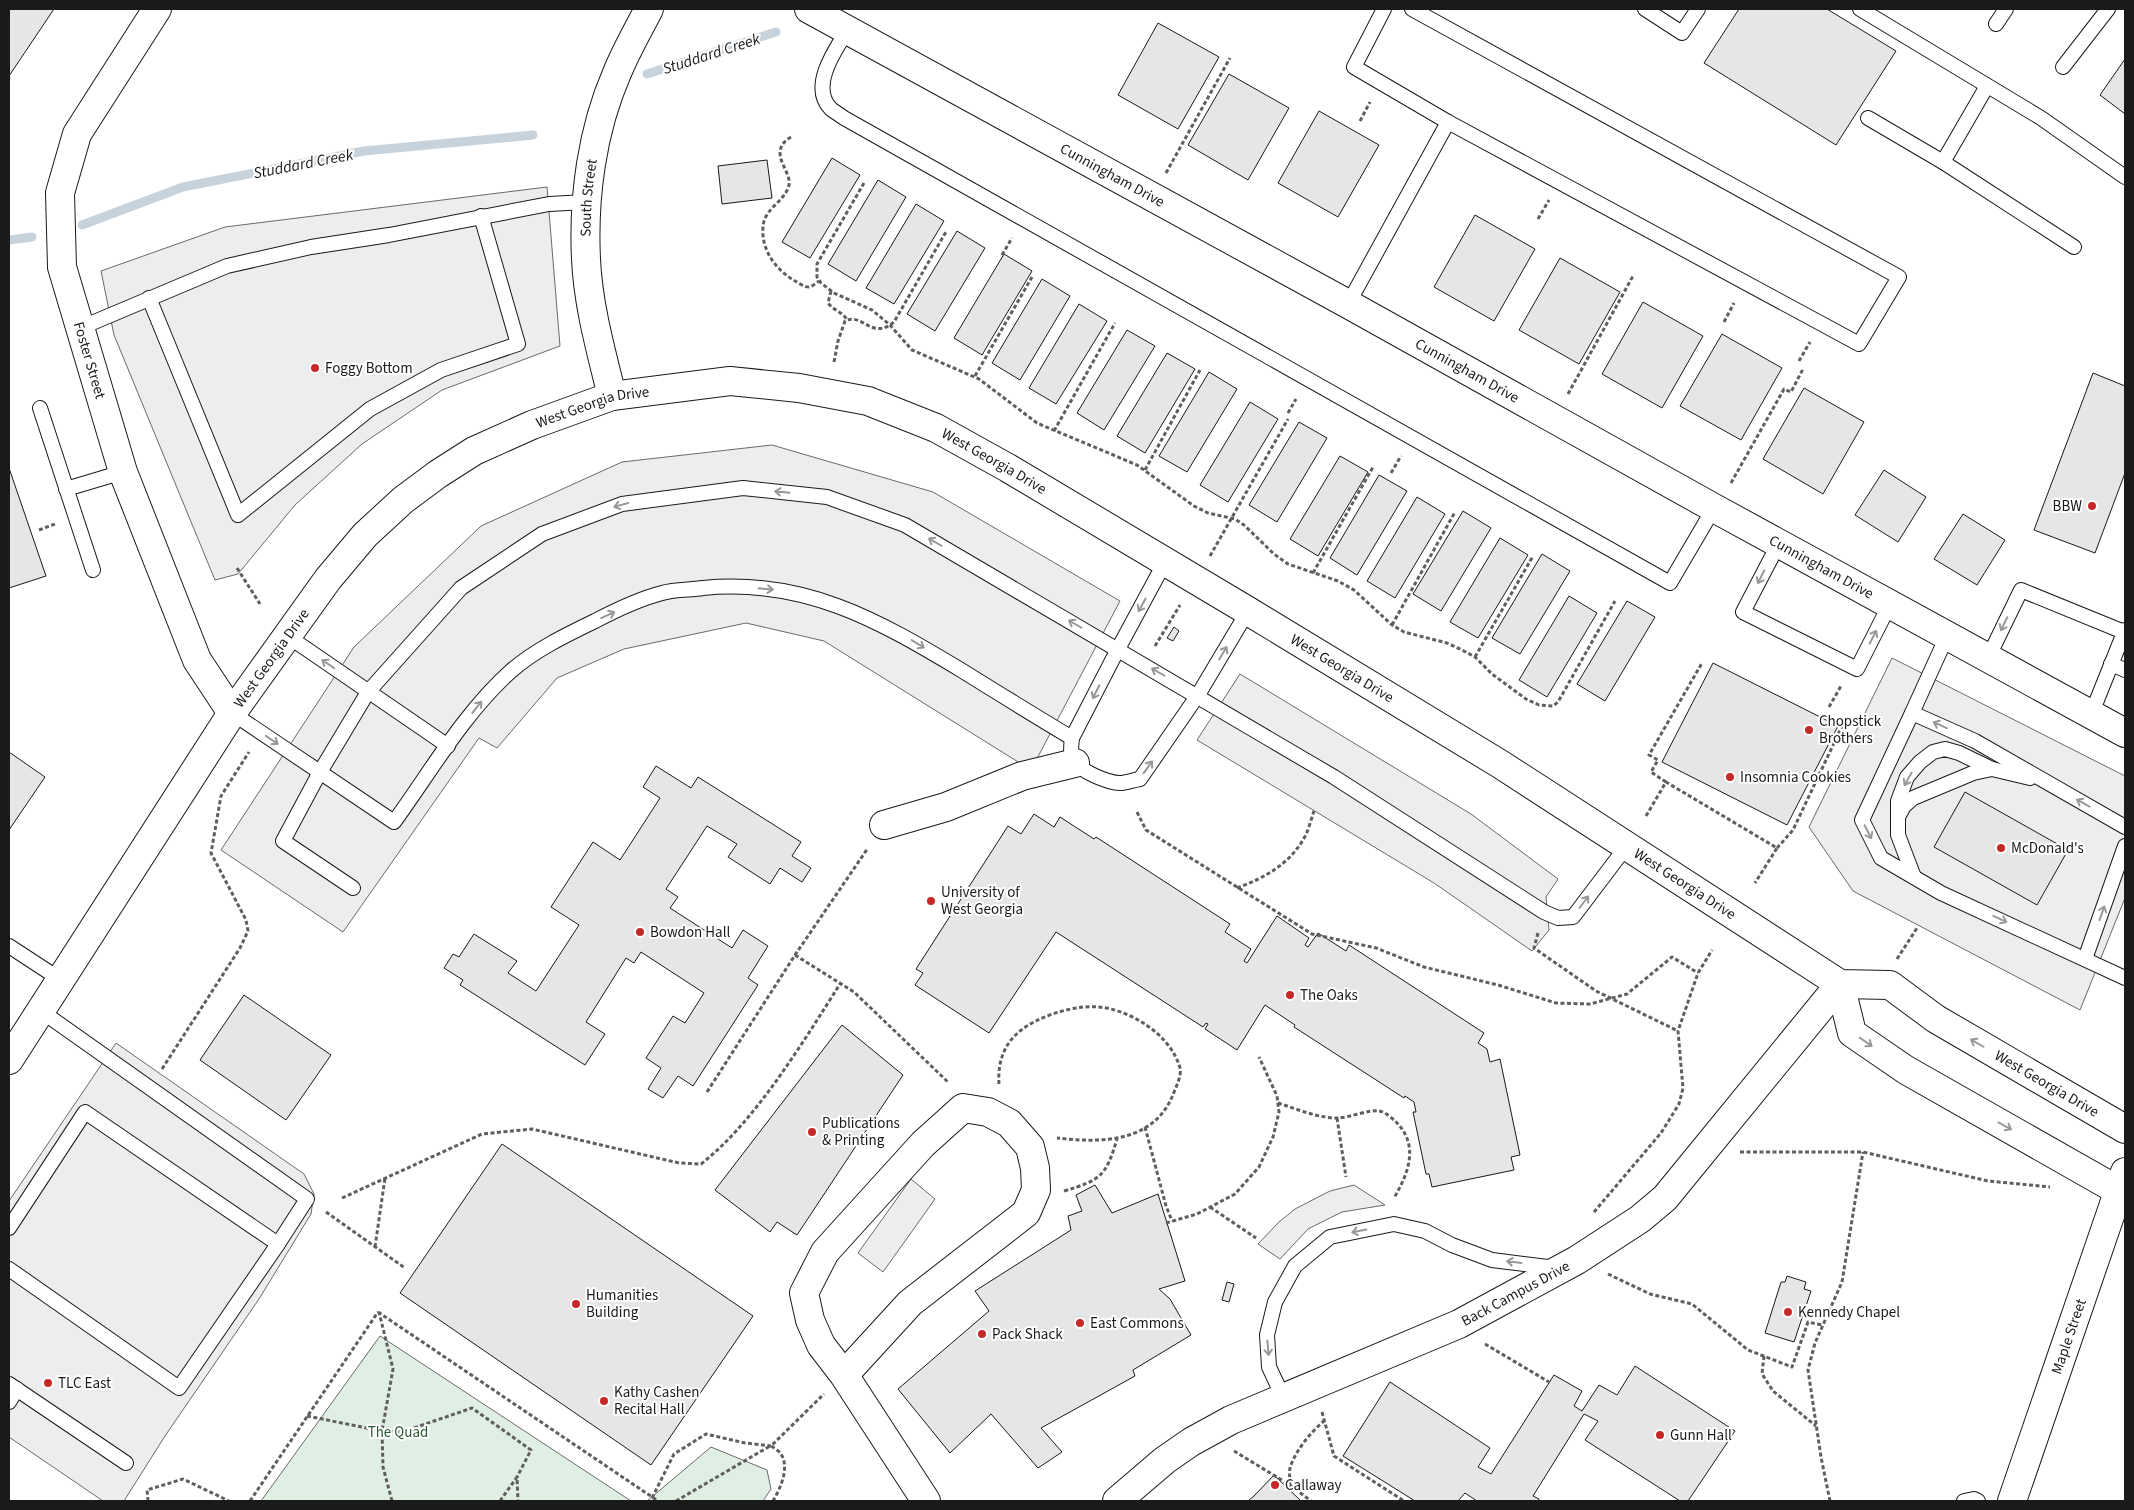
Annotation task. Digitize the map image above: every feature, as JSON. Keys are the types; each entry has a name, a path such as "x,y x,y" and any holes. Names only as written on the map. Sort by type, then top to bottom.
{"street":[{"name":"Foster Street","path":"157,9 77,134 60,194 62,267 123,472 197,660 232,713"},
{"name":"South Street","path":"612,396 595,321 586,259 586,202 593,155 602,116 616,74 649,9"},
{"name":"Cunningham Drive","path":"809,9 2125,733"},
{"name":"West Georgia Drive","path":"9,1060 232,713 286,635 328,579 365,535 404,500 438,474 474,451 532,425 612,396 730,381 799,388 868,401 936,428 1008,468 1500,764 1840,984 1890,985 1936,1019 2125,1129"},
{"path":"884,825 946,807 1022,776 1074,750"},
{"path":"1840,984 1852,1033 1906,1070 2122,1181"},
{"name":"Back Campus Drive","path":"1117,1501 1164,1460 1191,1442 1231,1420 1459,1324 1562,1268 1640,1219 1665,1198 1840,984"},
{"path":"844,1375 910,1303 1026,1213 1036,1190 1035,1168 1030,1147 1014,1128 988,1112 963,1108 923,1144 825,1252 804,1293 810,1320 821,1345 844,1375 926,1501"},
{"name":"Maple Street","path":"2012,1501 2122,1181"}],"lane":[{"path":"1384,9 1354,67 1448,122 1859,344 1899,277 1412,9"},
{"path":"1644,9 1682,32 1698,9"},
{"path":"1860,9 2041,118 2125,177"},
{"path":"1996,24 2006,9"},
{"path":"2063,68 2108,9"},
{"path":"847,30 824,70 823,93 830,108 844,118 1670,583 1714,508"},
{"path":"1943,162 1987,86"},
{"path":"1868,118 1943,162 2074,247"},
{"path":"1348,304 1448,122"},
{"path":"80,328 227,266 481,216 549,204 586,202"},
{"path":"149,298 238,515 370,408 441,370 518,344 481,216"},
{"path":"40,408 93,570"},
{"path":"66,489 123,472"},
{"path":"353,888 283,841 320,772 368,692 461,588 542,534 622,504 743,488 827,497 906,525 1198,695 1334,777 1544,912 1558,918 1573,917 1626,847"},
{"path":"1779,542 1742,612 1857,669 1890,604"},
{"path":"1074,750 1118,648 1165,562"},
{"path":"232,713 394,822 478,706 512,670 554,641 609,614 663,592 721,587 766,589 798,594 829,602 904,635 1074,750 1083,770 1103,779 1120,783 1140,779 1198,695 1248,611"},
{"path":"1988,658 2020,590 2125,631 2091,715"},
{"path":"286,635 448,746"},
{"path":"1947,636 1862,820 1881,858 1941,893 2125,978"},
{"path":"2111,664 2125,670"},
{"path":"1912,713 1975,741 2125,827"},
{"path":"1914,877 1898,835 1898,801 1907,778 1920,762 1933,752 1945,749 1992,769 2043,781"},
{"path":"1897,818 1904,806 1912,798 1973,773 1992,769"},
{"path":"2085,959 2125,846"},
{"path":"9,946 61,980"},
{"path":"9,1269 179,1388 307,1199 41,1012"},
{"path":"9,1228 85,1112 278,1244"},
{"path":"1283,1398 1269,1367 1267,1343 1267,1335 1275,1302 1295,1266 1330,1237 1394,1224 1425,1231 1492,1260 1562,1268"},
{"path":"9,1402 13,1386 126,1463"},
{"path":"1964,1501 1974,1499 1978,1501"}],"path":[{"path":"1165,173 1230,58"},
{"path":"791,137 786,140 781,150 782,165 790,183 787,190 767,215 763,227 764,235 770,259 781,272 804,286 810,287 819,282"},
{"path":"864,184 817,264 816,272 819,282 831,291 872,310 890,325 912,350 975,376 1037,423 1145,470 1194,506 1208,513 1231,519 1244,525 1274,554 1288,564 1338,581 1354,590 1392,625 1404,632 1447,644 1475,658 1492,674 1526,699 1539,705 1553,706 1558,702 1615,601"},
{"path":"847,320 856,320 878,329 886,328 894,322 947,230"},
{"path":"1568,394 1633,276"},
{"path":"975,376 1032,277"},
{"path":"831,291 828,303 833,309 844,314 847,320"},
{"path":"834,362 838,341 847,320"},
{"path":"1054,431 1115,323"},
{"path":"1730,484 1784,388 1791,392 1803,369"},
{"path":"1145,470 1200,370"},
{"path":"1209,556 1288,419"},
{"path":"1313,573 1373,467"},
{"path":"1392,625 1455,512"},
{"path":"1475,658 1533,556"},
{"path":"238,568 260,604"},
{"path":"1151,652 1181,602"},
{"path":"1702,662 1649,755 1658,760 1650,772 1777,848"},
{"path":"1754,883 1777,848 1793,830 1844,722"},
{"path":"161,1070 240,948 248,931 246,920 211,853 221,796 249,752"},
{"path":"1646,816 1666,782"},
{"path":"1237,888 1264,877 1290,858 1304,839 1314,811"},
{"path":"1137,812 1146,830 1312,934 1376,948 1424,967 1498,985 1556,1003 1590,1004 1627,994 1672,957 1698,973"},
{"path":"707,1092 795,955 884,825"},
{"path":"1892,965 1917,928"},
{"path":"1534,948 1596,991 1678,1031"},
{"path":"1593,1213 1661,1133 1679,1104 1683,1088 1678,1031 1698,973 1712,950"},
{"path":"795,955 854,992 953,1087 963,1108"},
{"path":"342,1198 482,1134 532,1130 679,1163 701,1164 720,1149 758,1103 796,1051 840,984"},
{"path":"1098,1007 1126,1014 1152,1030 1171,1048 1180,1070 1176,1086 1167,1108 1154,1122 1145,1127 1117,1139 1077,1140 1014,1128 999,1099 998,1067 1008,1043 1026,1026 1049,1014 1098,1007"},
{"path":"1166,1223 1197,1214 1234,1194 1259,1167 1272,1137 1279,1112 1277,1096 1259,1057"},
{"path":"1278,1103 1314,1115 1337,1118 1379,1111 1390,1116 1405,1132 1409,1147 1409,1166 1394,1198"},
{"path":"1337,1118 1346,1177"},
{"path":"1145,1127 1166,1206 1172,1221"},
{"path":"1036,1190 1062,1192 1087,1184 1102,1174 1109,1164 1117,1139"},
{"path":"1739,1152 1863,1152 1988,1181 2053,1187"},
{"path":"1830,1501 1808,1370 1815,1343 1842,1282 1863,1152"},
{"path":"375,1247 385,1178"},
{"path":"307,1199 405,1268"},
{"path":"1210,1207 1256,1238"},
{"path":"1605,1270 1609,1276 1650,1294 1692,1304 1748,1350 1792,1367 1808,1322 1822,1325"},
{"path":"250,1501 378,1312"},
{"path":"378,1312 393,1369 382,1431 383,1467 392,1501"},
{"path":"378,1312 658,1501"},
{"path":"1480,1341 1549,1382"},
{"path":"1764,1356 1762,1374 1773,1391 1816,1426"},
{"path":"676,1501 771,1446 844,1375"},
{"path":"1320,1407 1334,1456 1404,1501"},
{"path":"307,1416 382,1431 402,1432 472,1408 531,1450 517,1477 500,1501"},
{"path":"1290,1485 1290,1468 1299,1451 1314,1429 1324,1421"},
{"path":"652,1498 674,1454 706,1434 745,1443 771,1446 781,1454 785,1470 780,1490 773,1501"},
{"path":"1231,1449 1290,1485 1311,1501"},
{"path":"517,1477 518,1501"},
{"path":"148,1501 147,1490 184,1479 228,1501"}],"green space":[{"name":"The Quad","path":"380,1336 631,1501 261,1501"},
{"path":"711,1447 767,1470 771,1489 763,1501 647,1501"}],"shaded area":[{"name":"Foggy Bottom","path":"547,187 560,346 442,390 362,444 295,505 238,574 215,580 114,335 101,271 225,227"},
{"path":"772,445 933,492 1120,601 1031,770 824,641 746,623 624,649 557,678 497,748 479,738 343,932 221,850 354,647 481,526 622,462"},
{"path":"1892,658 2125,776 2125,898 2080,1010 1853,891 1809,827"},
{"path":"1240,674 1471,814 1558,879 1546,897 1549,930 1532,951 1434,883 1197,740"},
{"path":"116,1043 304,1174 314,1194 311,1214 259,1299 165,1436 124,1501 103,1501 9,1437 9,1201"},
{"path":"911,1179 935,1199 883,1272 858,1253"},
{"path":"1354,1185 1385,1205 1342,1212 1308,1229 1280,1259 1258,1244 1279,1222 1295,1209 1330,1191"}],"building":[{"path":"9,9 54,9 9,76"},
{"path":"1739,9 1827,9 1896,51 1836,145 1704,63"},
{"path":"1158,23 1219,57 1178,129 1118,95"},
{"path":"2125,59 2125,114 2100,95"},
{"path":"1229,74 1289,108 1248,180 1188,145"},
{"path":"1319,111 1379,145 1338,217 1278,183"},
{"path":"832,158 860,175 810,258 782,242"},
{"path":"767,160 772,198 722,204 718,166"},
{"path":"878,180 906,197 856,281 828,264"},
{"path":"916,204 944,221 894,304 866,288"},
{"path":"1475,215 1535,249 1494,321 1434,287"},
{"path":"957,231 985,248 935,331 907,314"},
{"path":"1004,254 1032,271 982,355 954,338"},
{"path":"1560,258 1620,292 1579,364 1519,330"},
{"path":"1042,279 1070,296 1020,380 992,363"},
{"path":"1643,302 1703,336 1662,408 1602,374"},
{"path":"1079,304 1107,321 1056,404 1029,388"},
{"path":"1127,330 1155,346 1104,430 1077,413"},
{"path":"1722,334 1782,368 1741,440 1680,406"},
{"path":"1167,353 1195,369 1145,453 1117,436"},
{"path":"1209,372 1237,389 1187,472 1159,456"},
{"path":"2093,373 2125,386 2125,473 2095,553 2034,530"},
{"path":"1804,388 1864,422 1823,494 1763,459"},
{"path":"1250,402 1278,419 1228,502 1200,485"},
{"path":"1299,422 1327,438 1277,522 1249,505"},
{"path":"1340,456 1368,472 1318,556 1290,539"},
{"path":"9,468 46,576 9,588"},
{"path":"1884,470 1926,497 1898,542 1855,515"},
{"path":"1379,475 1407,491 1357,575 1330,558"},
{"path":"1417,497 1445,514 1395,598 1367,581"},
{"path":"1463,511 1491,528 1441,611 1413,594"},
{"path":"1963,514 2005,540 1977,585 1934,559"},
{"path":"1500,538 1528,555 1478,638 1450,622"},
{"path":"1542,554 1570,571 1520,654 1492,638"},
{"path":"1569,596 1597,613 1547,697 1519,680"},
{"path":"1627,601 1655,617 1605,701 1577,684"},
{"path":"1174,627 1179,631 1173,641 1167,638"},
{"path":"1713,663 1838,726 1787,825 1662,762"},
{"path":"9,752 45,777 9,830"},
{"name":"Bowdon Hall","path":"656,766 691,788 698,777 801,842 792,856 811,868 802,882 780,868 770,884 728,857 737,844 707,826 666,889 678,897 670,908 732,948 743,930 768,946 748,978 758,985 693,1086 678,1076 663,1098 648,1089 661,1068 646,1058 673,1016 685,1023 704,993 641,952 634,963 626,958 586,1022 605,1034 585,1065 460,985 463,980 444,968 453,954 459,957 474,934 517,961 508,973 536,991 579,925 551,907 593,842 620,860 660,798 643,787"},
{"name":"McDonald's","path":"1965,792 2068,850 2037,905 1934,847"},
{"name":"The Oaks","path":"1034,814 1054,827 1060,817 1094,839 1096,837 1230,924 1225,932 1251,949 1244,961 1247,963 1277,916 1309,938 1305,945 1308,947 1318,933 1346,951 1349,945 1484,1033 1478,1043 1487,1049 1490,1062 1500,1059 1520,1155 1511,1157 1514,1170 1432,1187 1429,1174 1426,1174 1413,1112 1416,1112 1414,1102 1405,1096 1404,1098 1294,1027 1295,1025 1265,1005 1237,1050 1205,1029 1208,1024 1206,1023 1203,1027 1056,932 989,1033 915,985 923,973 916,969 1008,826 1021,834"},
{"path":"244,995 331,1055 286,1120 200,1060"},
{"name":"Publications & Printing","path":"842,1025 903,1075 797,1235 777,1222 770,1232 715,1190"},
{"name":"Humanities Building","path":"502,1144 753,1316 651,1465 400,1293"},
{"name":"East Commons","path":"1095,1185 1112,1213 1158,1194 1185,1281 1159,1289 1170,1299 1191,1335 1133,1370 1135,1376 1041,1428 1062,1452 1038,1468 991,1414 950,1453 898,1389 989,1311 975,1291 1071,1230 1068,1216 1082,1211 1076,1195"},
{"name":"Kennedy Chapel","path":"1787,1276 1806,1282 1804,1289 1811,1291 1794,1342 1765,1333 1781,1282 1785,1282"},
{"path":"1227,1282 1234,1284 1229,1302 1222,1300"},
{"name":"Gunn Hall","path":"1635,1366 1735,1431 1688,1501 1680,1501 1585,1440 1598,1421 1584,1414 1533,1496 1539,1499 1538,1501 1477,1501 1465,1493 1458,1501 1415,1501 1343,1456 1390,1382 1490,1448 1478,1467 1491,1474 1554,1375 1582,1391 1574,1406 1582,1411 1599,1385 1617,1395"},
{"name":"Callaway","path":"1274,1475 1301,1501 1248,1501"}],"waterway":[{"name":"Studdard Creek","path":"647,74 776,32"},
{"name":"Studdard Creek","path":"82,225 183,187 364,151 533,135"},
{"name":"Studdard Creek","path":"9,240 32,237"}],"place":[{"name":"Foggy Bottom","path":"315,368"},
{"name":"BBW","path":"2092,506"},
{"name":"Chopstick Brothers","path":"1809,730"},
{"name":"Insomnia Cookies","path":"1730,777"},
{"name":"McDonald's","path":"2001,848"},
{"name":"University of West Georgia","path":"931,901"},
{"name":"Bowdon Hall","path":"640,932"},
{"name":"The Oaks","path":"1290,995"},
{"name":"Publications & Printing","path":"812,1132"},
{"name":"Humanities Building","path":"576,1304"},
{"name":"Kennedy Chapel","path":"1788,1312"},
{"name":"East Commons","path":"1080,1323"},
{"name":"Pack Shack","path":"982,1334"},
{"name":"TLC East","path":"48,1383"},
{"name":"Kathy Cashen Recital Hall","path":"604,1401"},
{"name":"Gunn Hall","path":"1660,1435"},
{"name":"Callaway","path":"1275,1485"}]}
